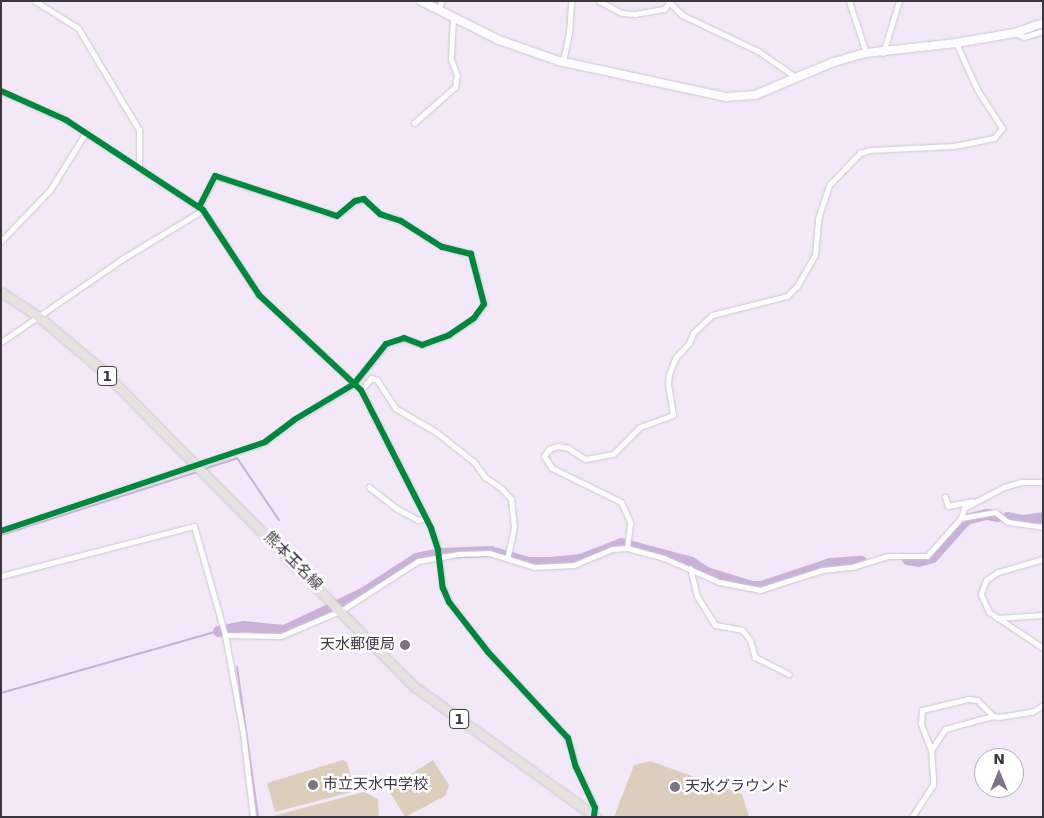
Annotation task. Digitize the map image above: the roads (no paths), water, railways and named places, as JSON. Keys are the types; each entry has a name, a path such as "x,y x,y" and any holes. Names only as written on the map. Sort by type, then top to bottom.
{"main road":[{"name":"熊本玉名線","path":"1,292 39,316 103,371 340,608 415,687 595,816"}],"street":[{"path":"35,1 78,28 139,130 139,168"},
{"path":"421,1 499,40 563,61 726,97 755,95 866,53 882,54 956,43 1014,33 1043,23"},
{"path":"439,10 441,1"},
{"path":"563,61 569,33 571,1"},
{"path":"599,1 622,14 635,14 664,9 669,2 682,15 758,51 796,78"},
{"path":"849,1 866,53"},
{"path":"882,54 899,1"},
{"path":"414,123 456,87 457,75 451,59 452,17"},
{"path":"1014,33 1024,37 1043,31"},
{"path":"627,547 630,522 621,502 552,468 544,456 549,449 558,446 568,448 585,459 613,454 640,426 673,416 668,384 670,374 676,357 689,343 693,333 712,315 787,296 797,286 815,256 818,219 829,186 860,153 954,146 994,138 1002,128 977,89 956,43"},
{"path":"1,91 86,132 201,209 259,295 360,390 426,518 439,554 443,588 449,602 488,652 568,738 576,767 595,808 595,816"},
{"path":"1,242 50,190 86,132"},
{"path":"1,342 122,259 201,209 215,176 338,216 360,198 380,214 401,221 442,247 471,254 484,304 474,318 449,335 430,343 422,345 404,338 386,344 354,384 294,420 265,442 201,469 1,531"},
{"path":"360,390 371,378 377,380 394,408 436,432 474,462 485,477 502,489 511,500 514,519 512,545 508,555"},
{"path":"225,633 281,636 340,608 418,561 439,554 489,552 508,555 534,567 574,565 612,550 627,547 690,568 719,582 760,590 822,570 852,567 889,556 927,556 961,518 964,508 1022,482 1043,482"},
{"path":"369,487 396,508 418,520 426,518"},
{"path":"944,497 948,506 976,501"},
{"path":"961,518 995,512 1008,522 1043,527"},
{"path":"1,576 194,526 225,633 244,733 253,817"},
{"path":"1043,559 1011,566 986,580 981,594 989,612 1043,648"},
{"path":"690,568 696,596 716,625 742,630 750,640 755,657 789,674"},
{"path":"997,618 1043,615"},
{"path":"912,817 932,785 931,750 921,724 922,710 968,699 977,700 993,716"},
{"path":"931,750 945,729 993,716 1032,712 1043,705"}],"waterway":[{"path":"204,469 237,458 279,520"},
{"path":"1,535 197,472"},
{"path":"907,559 918,561 932,557 966,519 986,514 997,516"},
{"path":"1007,517 1022,520 1043,517"},
{"path":"218,631 243,626 284,630 362,593 416,558 440,553 490,551 528,562 550,562 580,559 621,543 691,562 706,572 752,586 761,586 830,563 861,561"},
{"path":"1,693 218,631"},
{"path":"237,667 258,817"}],"place":[{"name":"天水郵便局","path":"405,645"},
{"name":"市立天水中学校","path":"313,785"},
{"name":"天水グラウンド","path":"675,787"}]}
